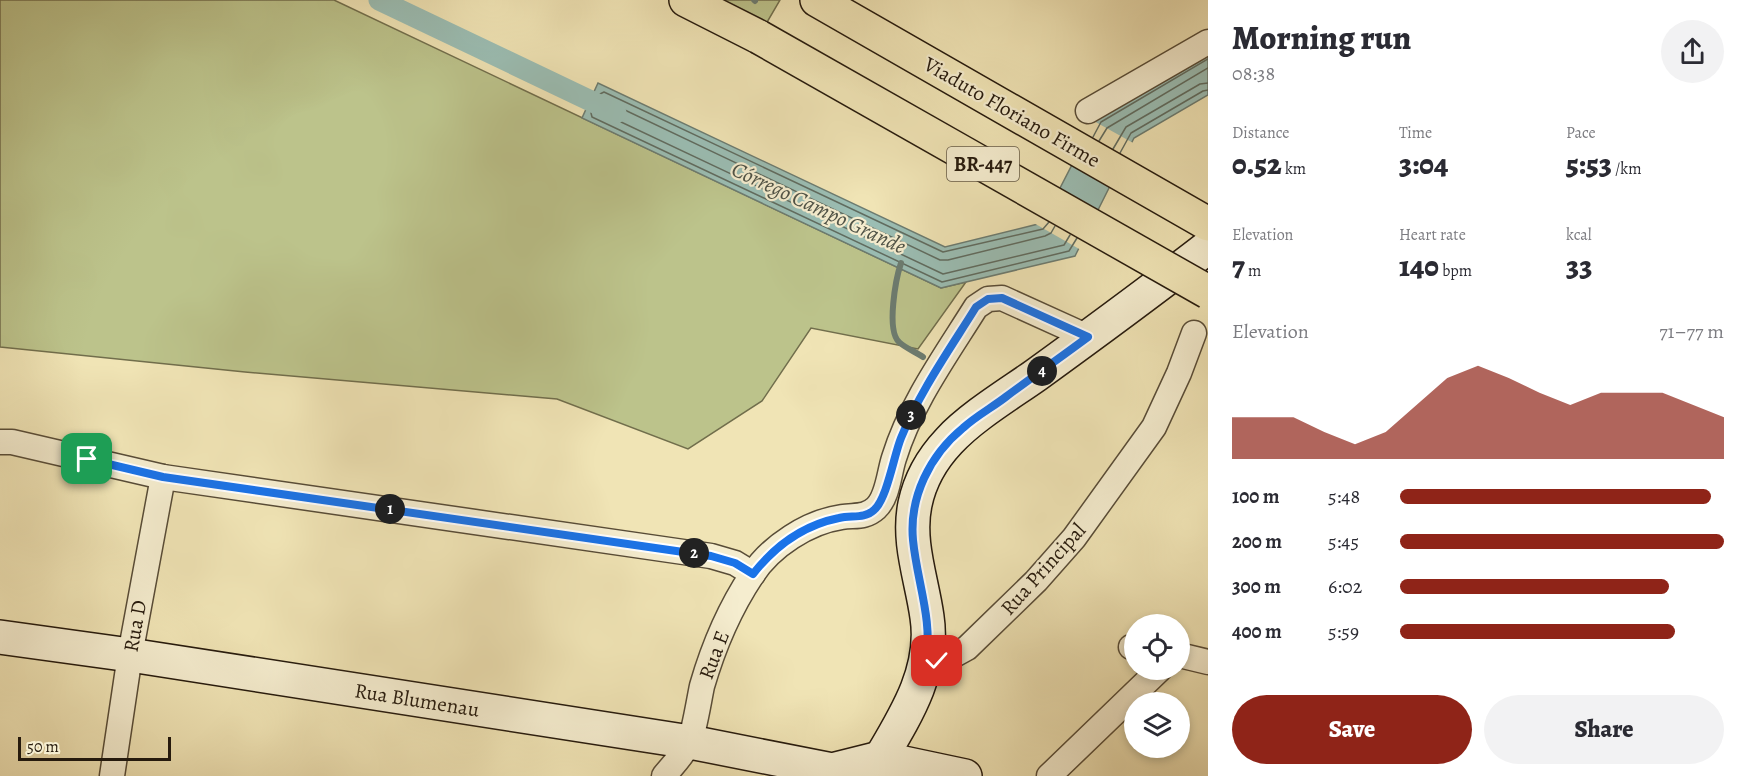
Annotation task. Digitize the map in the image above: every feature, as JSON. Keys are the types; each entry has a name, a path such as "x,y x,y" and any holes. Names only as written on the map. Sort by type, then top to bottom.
{"main road":[{"name":"BR-447","path":"686,0 759,37 1208,292"},
{"name":"Viaduto Floriano Firme","path":"817,0 1208,224"}],"street":[{"path":"1088,111 1208,42"},
{"path":"875,767 917,690 926,662 928,624 915,557 913,523 919,489 937,454 963,427 1208,247"},
{"name":"Rua E","path":"690,742 698,703 713,655 733,609 753,574 764,560 791,537 829,520 868,514 880,504 908,421 973,313 982,302 1002,298 1088,337"},
{"name":"Rua Principal","path":"926,662 947,659 967,648 1036,581 1074,538 1154,427 1179,373 1194,333"},
{"path":"0,442 12,442 163,477 711,556 735,563 753,574"},
{"name":"Rua D","path":"112,776 130,655 163,477"},
{"name":"Rua Blumenau","path":"0,637 690,742 831,773"},
{"path":"1190,658 1208,662"},
{"path":"1049,776 1149,680"},
{"path":"664,776 690,742"},
{"path":"831,773 875,767 965,776"}],"green space":[{"path":"0,0 334,0 941,288 966,282 918,349 811,328 762,401 688,449 557,399 245,372 0,347"},
{"path":"719,0 780,0 766,24"}],"water":[{"path":"1208,52 1208,95 1134,138 1075,256 941,288 582,118 598,83 945,247 1042,223 1096,118"}],"pier":[{"path":"1092,120 1135,144 1113,187 1070,163"},
{"path":"1056,189 1099,214 1081,250 1032,222 1040,221"}],"waterway":[{"name":"Córrego Campo Grande","path":"379,0 616,113"},
{"path":"901,263 893,304 895,336 901,344 923,357"}],"route":[{"path":"87,459 163,477 711,556 735,563 753,574 764,560 791,537 829,520 868,514 880,504 900,439 924,391 976,307 988,299 1002,298 1088,337 963,427 937,454 927,471 915,506 913,540 929,632 926,662 937,661"}]}
